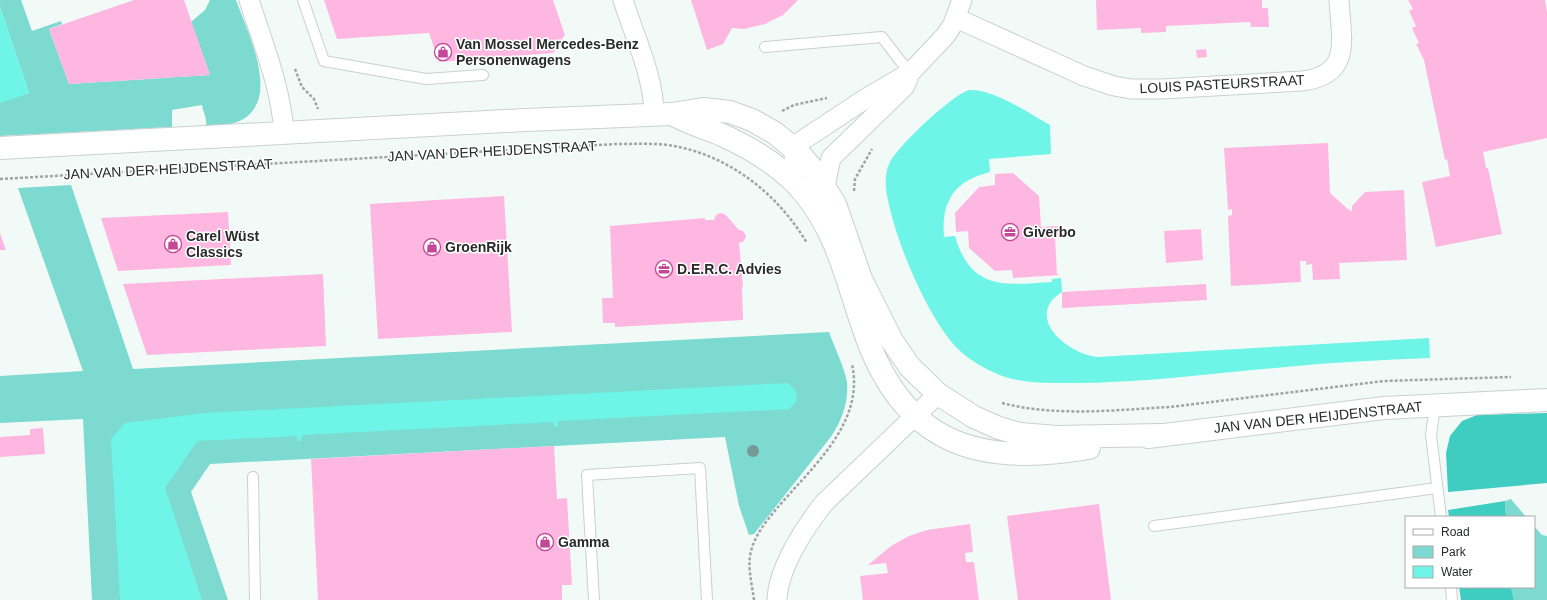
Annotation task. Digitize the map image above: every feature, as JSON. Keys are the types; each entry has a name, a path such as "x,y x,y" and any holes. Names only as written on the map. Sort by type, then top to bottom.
{"street":[{"path":"249,0 278,88 282,107 284,134"},
{"path":"623,0 648,76 654,101 663,114"},
{"path":"796,184 794,148 828,122 911,72 941,43 956,18 962,0"},
{"name":"LOUIS PASTEURSTRAAT","path":"956,18 1097,81 1130,88 1162,89 1302,81 1322,77 1335,66 1340,55 1338,0"},
{"path":"825,186 832,158 904,87 911,72"},
{"name":"JAN VAN DER HEIJDENSTRAAT","path":"0,148 663,114 703,109 730,112 761,125 775,133 794,148 810,165 825,186 838,212 861,279 889,335 910,368 938,394 974,417 999,428 1020,434 1057,437 1162,435"},
{"name":"JAN VAN DER HEIJDENSTRAAT","path":"663,114 731,139 754,151 780,169 796,184 818,212 834,242 863,328 882,372 898,397 915,416 949,439 972,448 997,454 1066,452 1162,435 1384,408 1547,400"},
{"path":"777,600 778,590 792,553 802,533 815,514 835,492 938,394"}],"lane":[{"path":"303,0 324,61 426,79 484,74"},
{"path":"765,47 882,37 900,62 911,72"},
{"path":"1435,405 1431,435 1441,516"},
{"path":"594,600 587,475 700,468 707,600"},
{"path":"252,477 254,600"},
{"path":"1154,526 1437,488"},
{"path":"1451,588 1452,600"}],"path":[{"path":"294,64 302,87 316,103 321,132 323,160"},
{"name":"JAN VAN DER HEIJDENSTRAAT","path":"0,179 616,144 671,146 715,160 754,182 782,207 810,248"},
{"path":"855,194 855,179 866,161"},
{"path":"754,600 750,563 754,542 771,516 836,438 852,405 854,394 854,375 851,358"},
{"path":"997,401 1016,406 1050,410 1138,409 1170,407 1384,381 1514,377"}],"green space":[{"path":"0,0 21,0 32,31 61,21 62,24 49,29 69,84 210,75 191,22 205,10 210,0 236,0 254,50 259,69 260,87 257,103 248,116 228,125 206,125 202,105 172,110 172,127 0,136 0,102 29,93 0,7"},
{"path":"71,185 133,369 829,332 842,364 847,382 847,397 841,419 830,438 754,534 749,535 739,506 725,437 210,464 191,492 228,600 92,600 83,419 0,423 0,376 83,371 18,188"},
{"path":"1511,499 1525,516 1506,516 1505,501"},
{"path":"1535,527 1542,535 1547,536 1547,600 1514,600 1511,588 1535,588"}],"shaded area":[{"path":"1547,413 1547,483 1448,492 1446,453 1450,436 1462,421 1477,415"},
{"path":"1505,501 1506,516 1449,516 1448,510"},
{"path":"1459,588 1511,588 1514,600 1461,600"}],"water":[{"path":"0,7 29,93 1,103 0,102"},
{"path":"969,90 990,93 1000,97 1050,125 1051,154 989,159 990,172 968,181 959,187 953,194 945,212 944,237 955,236 962,254 970,267 980,276 992,281 1019,284 1052,282 1052,279 1061,278 1062,292 1050,303 1047,313 1048,322 1052,331 1069,346 1088,355 1097,357 1429,338 1430,358 1322,364 1152,380 1098,383 1041,383 1021,381 1002,376 988,370 969,358 957,348 945,334 922,295 895,228 886,189 886,175 890,162 904,144 950,101"},
{"path":"788,383 796,391 797,401 789,409 558,421 558,427 554,427 553,422 302,435 301,441 297,441 297,436 197,441 165,488 202,600 120,600 111,439 125,423 204,413"}],"building":[{"path":"134,0 184,0 210,75 69,84 49,29"},
{"path":"324,0 553,0 565,35 553,53 439,62 429,33 337,39"},
{"path":"691,0 798,0 783,15 765,24 744,29 732,28 723,44 707,50"},
{"path":"1096,0 1262,0 1262,8 1268,8 1269,27 1251,27 1250,22 1166,26 1166,32 1141,33 1141,28 1097,30"},
{"path":"1408,0 1545,0 1547,12 1547,138 1483,152 1486,168 1488,168 1502,234 1436,247 1422,182 1450,176 1447,159 1445,160 1424,60 1416,44 1419,43 1412,28 1416,26 1409,11 1413,9"},
{"path":"1206,49 1207,57 1197,58 1196,50"},
{"path":"1328,143 1330,193 1349,210 1352,211 1352,206 1365,192 1404,190 1407,260 1339,263 1340,279 1313,280 1312,264 1306,265 1306,261 1300,261 1301,282 1231,286 1228,216 1232,215 1232,209 1228,210 1224,148"},
{"path":"1013,173 1039,196 1041,227 1058,226 1059,237 1055,237 1057,274 1061,275 1013,278 1012,270 995,271 969,248 968,231 956,232 955,213 979,187 995,185 995,174"},
{"path":"504,196 512,332 378,339 370,204"},
{"path":"228,212 231,265 118,271 101,218"},
{"path":"720,213 725,214 738,229 743,231 746,236 744,241 739,243 743,287 743,320 615,327 615,323 603,323 602,298 613,298 610,226 705,218 705,220 714,220 716,215"},
{"path":"1201,229 1203,260 1166,263 1164,231"},
{"path":"0,233 6,250 0,250"},
{"path":"323,274 326,346 147,355 123,284"},
{"path":"1206,284 1207,300 1062,308 1062,292"},
{"path":"43,428 45,454 0,457 0,437 30,435 30,429"},
{"path":"554,446 557,499 567,498 572,585 562,585 562,600 318,600 311,459"},
{"path":"1099,504 1111,600 1018,600 1007,516"},
{"path":"970,524 973,552 965,553 966,562 974,562 979,600 863,600 860,576 888,573 886,563 868,565 891,546 909,536 927,530"}],"place":[{"name":"Van Mossel Mercedes-Benz Personenwagens","path":"443,52"},
{"name":"Giverbo","path":"1010,232"},
{"name":"Carel Wüst Classics","path":"173,244"},
{"name":"GroenRijk","path":"432,247"},
{"name":"D.E.R.C. Advies","path":"664,269"},
{"name":"Gamma","path":"545,542"}]}
